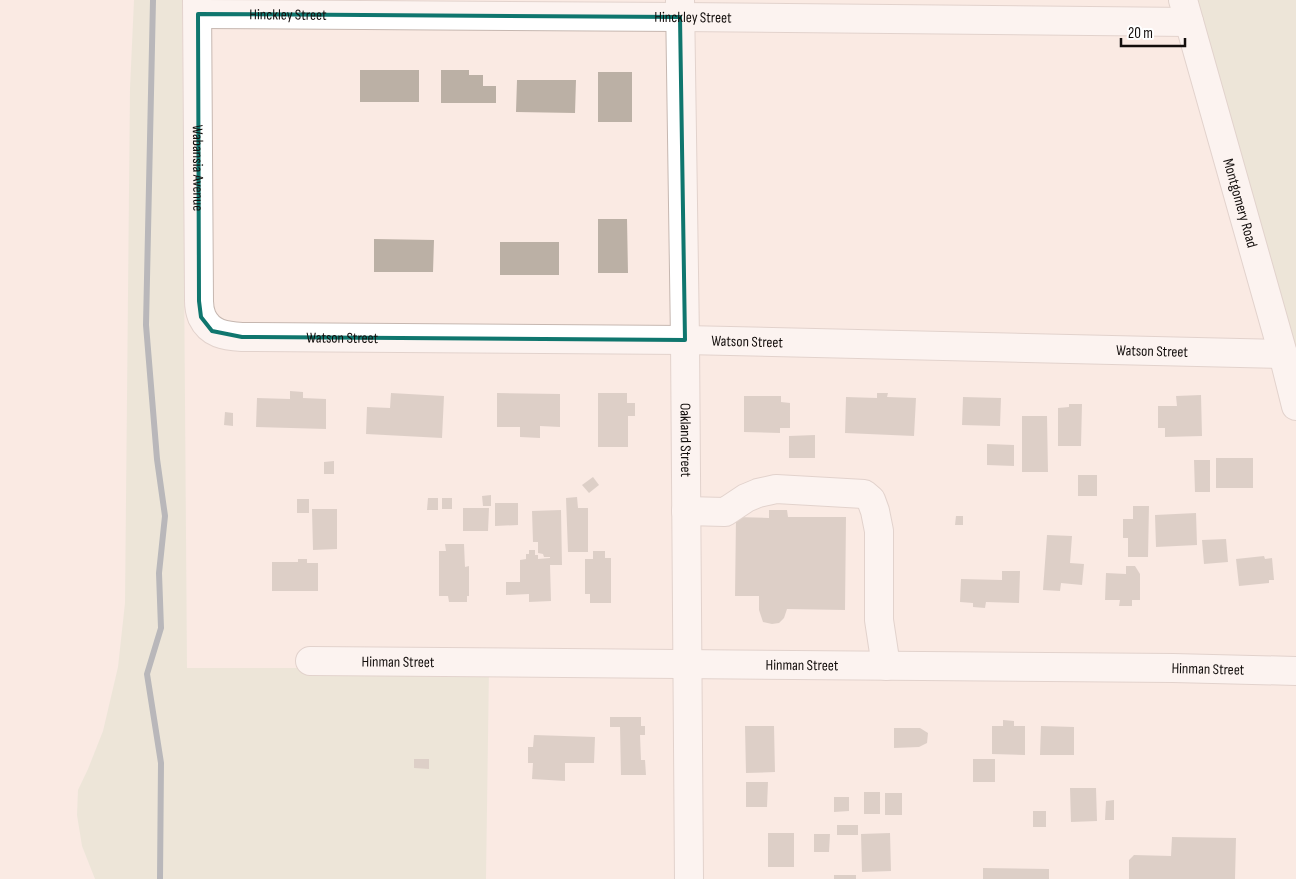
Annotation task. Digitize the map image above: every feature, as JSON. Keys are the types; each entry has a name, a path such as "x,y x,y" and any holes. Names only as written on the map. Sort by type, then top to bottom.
{"street":[{"name":"Hinckley Street","path":"197,7 1186,11"},
{"name":"Wabansia Avenue","path":"197,7 198,301 202,316 212,331"},
{"name":"Oakland Street","path":"680,8 685,340 689,879"},
{"name":"Montgomery Road","path":"1186,11 1296,406"},
{"name":"Watson Street","path":"212,331 226,336 242,337 685,340 1283,354"},
{"path":"686,511 725,512 746,498 776,489 864,494 871,500 879,531 879,620 886,666"},
{"name":"Hinman Street","path":"310,661 1173,668 1296,671"}],"highlighted area":[{"path":"198,14 680,17 685,340 242,337 212,331 201,317 199,301"}],"green space":[{"path":"134,0 182,0 187,668 489,668 486,879 95,879 82,846 77,815 78,790 103,731 118,667 125,603 130,88"},
{"path":"1183,0 1296,0 1296,406"}],"building":[{"path":"360,70 419,70 419,102 360,102"},
{"path":"441,70 469,70 469,75 483,75 483,86 496,86 496,103 441,103"},
{"path":"598,72 632,72 632,122 598,122"},
{"path":"517,80 576,80 575,113 516,112"},
{"path":"598,219 627,219 628,273 598,273"},
{"path":"374,239 434,240 433,272 374,272"},
{"path":"500,242 559,242 559,275 500,275"},
{"path":"290,391 303,392 303,398 326,399 326,429 256,427 257,398 290,399"},
{"path":"391,393 444,396 442,438 366,434 367,407 390,408"},
{"path":"497,393 560,394 560,427 540,426 540,438 520,437 520,427 497,427"},
{"path":"598,393 627,393 627,403 635,403 635,416 628,416 628,447 598,447"},
{"path":"877,393 888,393 887,397 916,398 914,436 845,433 846,397 877,398"},
{"path":"1201,395 1202,436 1165,437 1165,428 1158,428 1158,406 1177,406 1176,396"},
{"path":"744,396 781,396 781,402 790,403 790,428 780,428 780,433 744,432"},
{"path":"963,397 1001,398 1000,426 962,425"},
{"path":"1069,404 1082,404 1081,446 1058,446 1058,408 1069,407"},
{"path":"225,412 233,413 233,426 224,425"},
{"path":"1022,416 1047,416 1048,472 1022,472"},
{"path":"815,435 815,458 789,458 789,436"},
{"path":"987,444 1014,445 1014,466 987,465"},
{"path":"1216,458 1253,458 1253,488 1216,488"},
{"path":"1194,460 1210,460 1210,492 1195,492"},
{"path":"334,461 334,474 324,474 324,462"},
{"path":"1078,475 1097,475 1097,496 1078,496"},
{"path":"593,477 599,485 589,493 582,485"},
{"path":"491,495 491,506 483,506 482,496"},
{"path":"577,497 578,508 588,508 588,552 568,552 566,498"},
{"path":"428,498 438,498 438,510 427,510"},
{"path":"442,498 452,498 452,509 442,509"},
{"path":"297,499 309,499 309,513 297,513"},
{"path":"495,503 518,503 518,525 495,526"},
{"path":"1133,506 1149,506 1148,557 1128,557 1128,538 1123,538 1123,519 1133,519"},
{"path":"463,508 489,508 488,531 463,531"},
{"path":"312,509 337,509 337,549 313,550"},
{"path":"561,510 562,565 550,565 551,601 529,602 529,594 506,595 506,582 520,582 520,560 526,559 526,554 529,554 529,550 535,550 535,555 538,555 538,559 550,558 538,553 538,542 533,542 532,511"},
{"path":"769,510 787,510 788,517 846,517 845,610 787,609 784,618 779,623 772,624 763,622 759,610 759,596 735,596 736,517 769,518"},
{"path":"1196,513 1197,545 1156,547 1155,515"},
{"path":"956,516 963,516 963,525 955,525"},
{"path":"1047,535 1072,536 1070,563 1084,564 1082,585 1061,583 1060,591 1043,590"},
{"path":"1226,539 1228,562 1204,564 1202,540"},
{"path":"445,544 464,544 465,567 469,566 469,596 467,596 467,602 449,602 448,596 439,596 439,551 446,551"},
{"path":"593,551 605,551 605,558 611,558 611,603 590,603 590,594 585,594 585,559 593,559"},
{"path":"1264,556 1265,559 1272,558 1274,580 1269,580 1269,583 1239,586 1236,559"},
{"path":"298,559 307,559 307,563 318,563 318,591 272,591 272,562 298,562"},
{"path":"1126,566 1135,566 1140,574 1140,600 1132,600 1132,606 1119,606 1120,600 1105,600 1106,573 1126,574"},
{"path":"1002,571 1020,571 1019,603 986,602 985,608 973,607 973,603 960,602 961,579 1002,580"},
{"path":"610,717 641,717 641,726 645,726 645,735 640,735 641,760 645,760 646,775 621,775 620,727 610,727"},
{"path":"1003,720 1014,721 1014,726 1025,726 1025,755 992,754 992,726 1003,726"},
{"path":"745,726 774,726 775,772 746,773"},
{"path":"1041,726 1074,727 1074,755 1040,755"},
{"path":"894,728 920,728 928,733 927,743 919,747 894,748"},
{"path":"534,735 595,737 594,763 565,763 565,781 532,779 533,763 528,763 528,747 533,747"},
{"path":"414,759 429,759 429,769 414,768"},
{"path":"973,759 995,759 995,782 973,782"},
{"path":"746,782 768,782 767,807 746,807"},
{"path":"1070,788 1096,788 1097,821 1071,822"},
{"path":"864,792 880,792 880,814 864,814"},
{"path":"885,793 902,793 902,815 885,815"},
{"path":"834,797 849,797 849,811 834,812"},
{"path":"1114,800 1114,820 1105,820 1106,801"},
{"path":"1033,811 1046,811 1046,827 1033,827"},
{"path":"837,825 858,825 858,835 837,835"},
{"path":"768,833 794,833 794,867 768,867"},
{"path":"890,833 891,871 862,872 861,834"},
{"path":"814,834 830,834 829,852 814,852"},
{"path":"1172,837 1236,838 1235,879 1129,879 1129,860 1134,855 1171,856"},
{"path":"983,868 1049,869 1049,879 983,879"},
{"path":"834,875 856,875 856,879 834,879"}],"waterway":[{"path":"153,0 146,325 157,459 165,516 159,573 161,628 147,674 161,763 160,879"}]}
